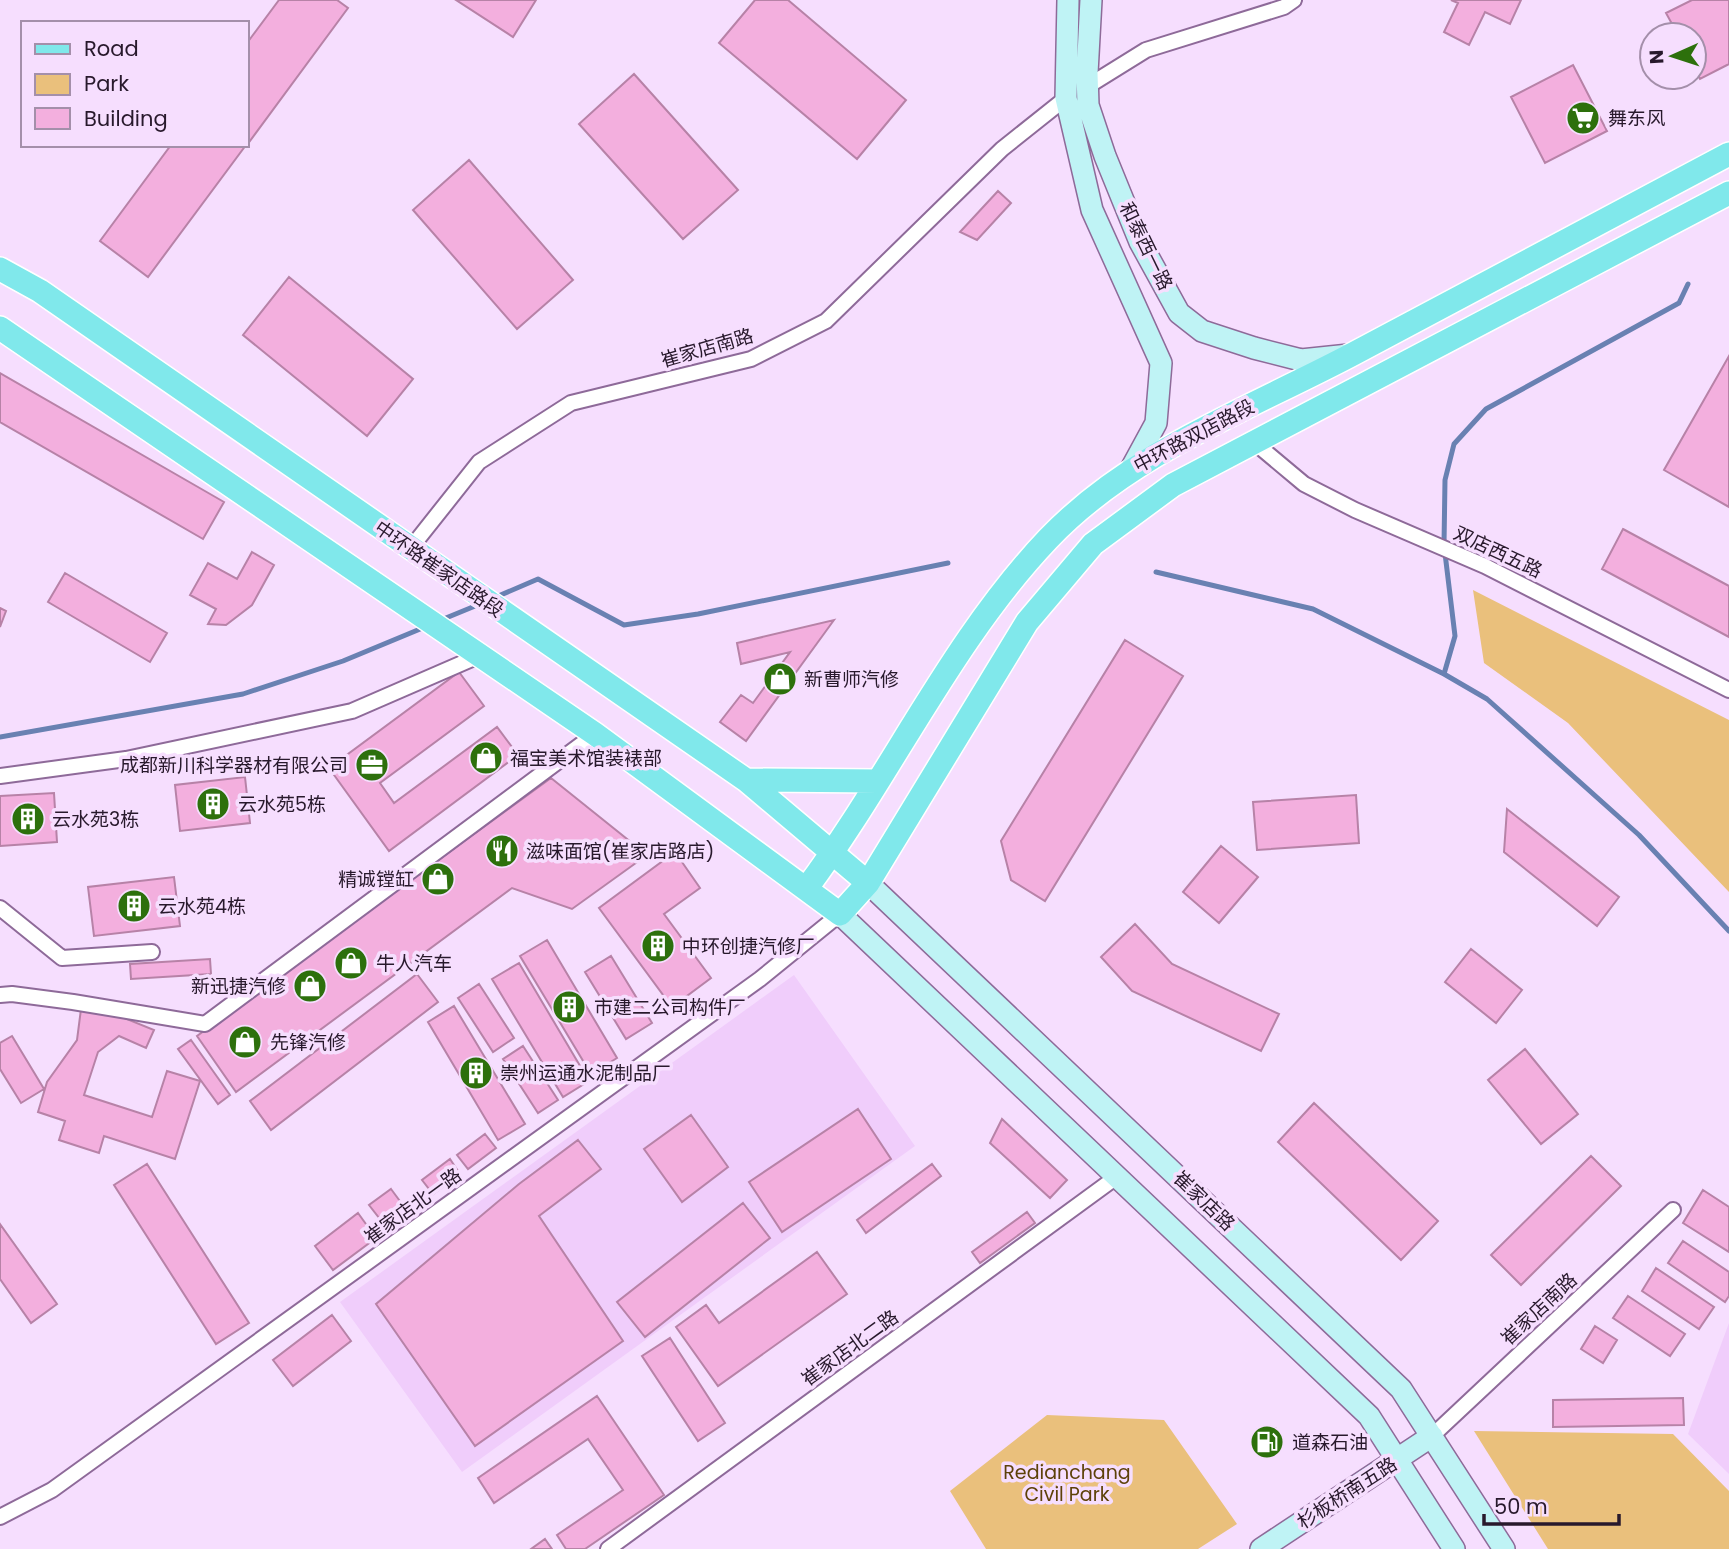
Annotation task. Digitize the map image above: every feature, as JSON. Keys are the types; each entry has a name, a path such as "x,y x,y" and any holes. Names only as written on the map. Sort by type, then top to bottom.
{"main road":[{"name":"和泰西一路","path":"1068,0 1066,98 1092,210 1161,363 1156,423 1131,469"},
{"name":"和泰西一路","path":"1091,0 1088,105 1105,156 1140,242 1179,313 1202,331 1301,360 1351,355"},
{"name":"中环路双店路段","path":"807,889 834,852 982,620 1048,539 1131,469 1729,154"},
{"name":"中环路双店路段","path":"840,914 868,883 1027,622 1093,544 1173,485 1729,193"},
{"name":"中环路崔家店路段","path":"0,269 40,291 746,780 868,883"},
{"path":"0,328 595,734 840,914 1115,1178 1369,1416 1454,1549"},
{"path":"746,780 878,781"},
{"name":"崔家店路","path":"868,883 1401,1389 1504,1549"},
{"name":"杉板桥南五路","path":"1261,1549 1432,1437"}],"street":[{"path":"1088,86 1146,50 1284,7 1294,0"},
{"name":"崔家店南路","path":"410,549 479,462 571,403 751,359 826,321 1002,149 1066,98"},
{"name":"双店西五路","path":"1255,443 1304,484 1355,510 1485,566 1729,690"},
{"path":"0,776 126,759 352,711 475,651"},
{"path":"0,995 12,994 73,1002 205,1024 595,734"},
{"path":"0,908 62,958 152,952"},
{"name":"崔家店北一路","path":"0,1517 52,1490 760,979 840,914"},
{"name":"崔家店北二路","path":"608,1549 1115,1178"},
{"name":"崔家店南路","path":"1432,1437 1672,1210"}],"shaded area":[{"path":"794,975 915,1146 462,1472 340,1302"},
{"path":"1729,1323 1729,1474 1688,1434"}],"green space":[{"path":"1473,590 1729,720 1729,892 1568,723 1484,663"},
{"name":"Redianchang Civil Park","path":"1047,1415 1164,1420 1237,1524 1198,1549 986,1549 950,1491"},
{"path":"1474,1431 1673,1434 1729,1491 1729,1549 1548,1549"}],"building":[{"path":"279,0 337,0 348,8 248,144 248,42"},
{"path":"456,0 536,0 513,37"},
{"path":"755,0 788,0 906,100 857,159 719,43"},
{"path":"1451,0 1521,0 1510,24 1485,12 1469,45 1444,32 1458,3"},
{"path":"1692,0 1729,0 1729,64 1708,75 1708,21 1670,21 1666,13"},
{"path":"1573,65 1607,131 1545,163 1511,97"},
{"path":"634,74 738,190 683,239 579,124"},
{"path":"170,147 245,147 148,277 100,241"},
{"path":"469,160 573,280 517,329 413,210"},
{"path":"998,191 1011,203 977,240 960,232"},
{"path":"289,277 413,379 367,436 243,335"},
{"path":"1729,356 1729,507 1664,470"},
{"path":"0,373 224,502 203,539 0,422"},
{"path":"1623,529 1729,586 1729,637 1602,569"},
{"path":"252,552 274,565 252,605 226,625 208,624 216,609 190,595 208,563 237,579"},
{"path":"65,573 167,633 150,662 48,602"},
{"path":"0,608 6,611 0,627"},
{"name":"新曹师汽修","path":"834,620 746,741 720,722 741,695 753,703 790,652 741,664 737,643"},
{"path":"1125,640 1183,676 1045,901 1011,880 1001,841"},
{"path":"459,672 484,706 380,783 394,803 497,727 518,755 389,851 329,768"},
{"name":"云水苑5栋","path":"245,777 250,823 180,831 175,785"},
{"path":"551,778 647,855 572,909 512,888 236,1092 197,1036"},
{"name":"云水苑3栋","path":"54,793 57,842 0,846 0,796"},
{"path":"1356,795 1359,843 1257,850 1253,802"},
{"path":"1507,809 1619,897 1597,926 1504,852"},
{"path":"1221,846 1258,877 1219,923 1183,892"},
{"name":"中环创捷汽修厂","path":"675,852 700,888 664,914 711,978 672,1007 599,908"},
{"name":"云水苑4栋","path":"174,877 180,926 94,936 88,887"},
{"path":"1135,924 1172,964 1279,1014 1261,1051 1132,991 1101,957"},
{"name":"市建二公司构件厂","path":"547,940 617,1058 591,1074 520,956"},
{"path":"1471,949 1522,990 1496,1023 1445,982"},
{"path":"611,956 652,1023 626,1039 585,972"},
{"path":"210,959 211,974 131,979 130,964"},
{"path":"519,963 589,1081 563,1097 492,979"},
{"path":"417,974 438,1002 271,1130 250,1101"},
{"path":"479,984 514,1038 493,1052 458,998"},
{"name":"崇州运通水泥制品厂","path":"454,1006 525,1124 498,1140 428,1022"},
{"path":"81,1009 117,1015 154,1030 146,1048 119,1036 98,1052 84,1095 152,1117 167,1071 200,1081 175,1159 104,1136 99,1153 59,1140 65,1121 38,1112 47,1082 77,1040"},
{"path":"12,1036 44,1089 21,1103 0,1069 0,1043"},
{"path":"191,1040 230,1095 218,1104 178,1049"},
{"path":"523,1046 558,1100 538,1113 503,1059"},
{"path":"1525,1049 1578,1114 1541,1144 1488,1080"},
{"path":"1314,1103 1438,1221 1401,1260 1278,1142"},
{"path":"858,1109 891,1159 782,1232 749,1182"},
{"path":"691,1115 728,1167 682,1202 644,1149"},
{"path":"1002,1119 1067,1180 1050,1198 990,1143"},
{"path":"485,1134 496,1148 468,1169 457,1155"},
{"path":"578,1140 601,1169 539,1216 623,1341 475,1446 376,1304 519,1184"},
{"path":"1591,1156 1621,1186 1521,1285 1491,1255"},
{"path":"450,1159 460,1174 433,1194 422,1180"},
{"path":"147,1164 249,1323 216,1344 114,1185"},
{"path":"932,1164 941,1176 866,1233 857,1220"},
{"path":"391,1189 408,1212 387,1228 369,1205"},
{"path":"1703,1190 1729,1207 1729,1252 1683,1223"},
{"path":"743,1203 770,1238 645,1337 617,1302"},
{"path":"1027,1212 1035,1223 980,1263 972,1252"},
{"path":"358,1213 376,1238 333,1270 315,1246"},
{"path":"0,1224 57,1304 31,1323 0,1279"},
{"path":"1683,1241 1729,1272 1729,1296 1725,1302 1668,1263"},
{"path":"817,1252 847,1294 718,1386 676,1327 706,1305 719,1323"},
{"path":"1656,1268 1714,1307 1699,1329 1642,1291"},
{"path":"1628,1296 1685,1334 1670,1356 1613,1318"},
{"path":"332,1315 351,1341 293,1386 273,1360"},
{"path":"1595,1326 1617,1340 1603,1363 1581,1349"},
{"path":"670,1338 725,1423 698,1441 642,1356"},
{"path":"597,1396 664,1495 585,1549 566,1549 557,1535 623,1490 588,1439 494,1503 478,1478"},
{"path":"1683,1398 1684,1425 1553,1427 1553,1400"},
{"path":"545,1539 552,1549 531,1549"}],"waterway":[{"path":"1444,674 1455,636 1444,545 1445,480 1454,444 1486,409 1679,303 1688,284"},
{"path":"496,597 538,579 624,625 698,614 948,563"},
{"path":"1156,572 1313,609 1444,674 1487,699 1639,835 1729,931"},
{"path":"441,620 480,604"},
{"path":"0,737 243,694 343,661 425,627"}],"place":[{"name":"舞东风","path":"1583,118"},
{"name":"新曹师汽修","path":"780,679"},
{"name":"福宝美术馆装裱部","path":"486,758"},
{"name":"成都新川科学器材有限公司","path":"372,765"},
{"name":"云水苑5栋","path":"213,804"},
{"name":"云水苑3栋","path":"28,819"},
{"name":"滋味面馆(崔家店路店)","path":"502,851"},
{"name":"精诚镗缸","path":"438,879"},
{"name":"云水苑4栋","path":"134,906"},
{"name":"中环创捷汽修厂","path":"658,946"},
{"name":"牛人汽车","path":"351,963"},
{"name":"新迅捷汽修","path":"310,986"},
{"name":"市建二公司构件厂","path":"569,1007"},
{"name":"先锋汽修","path":"245,1042"},
{"name":"崇州运通水泥制品厂","path":"476,1073"},
{"name":"道森石油","path":"1267,1442"}]}
